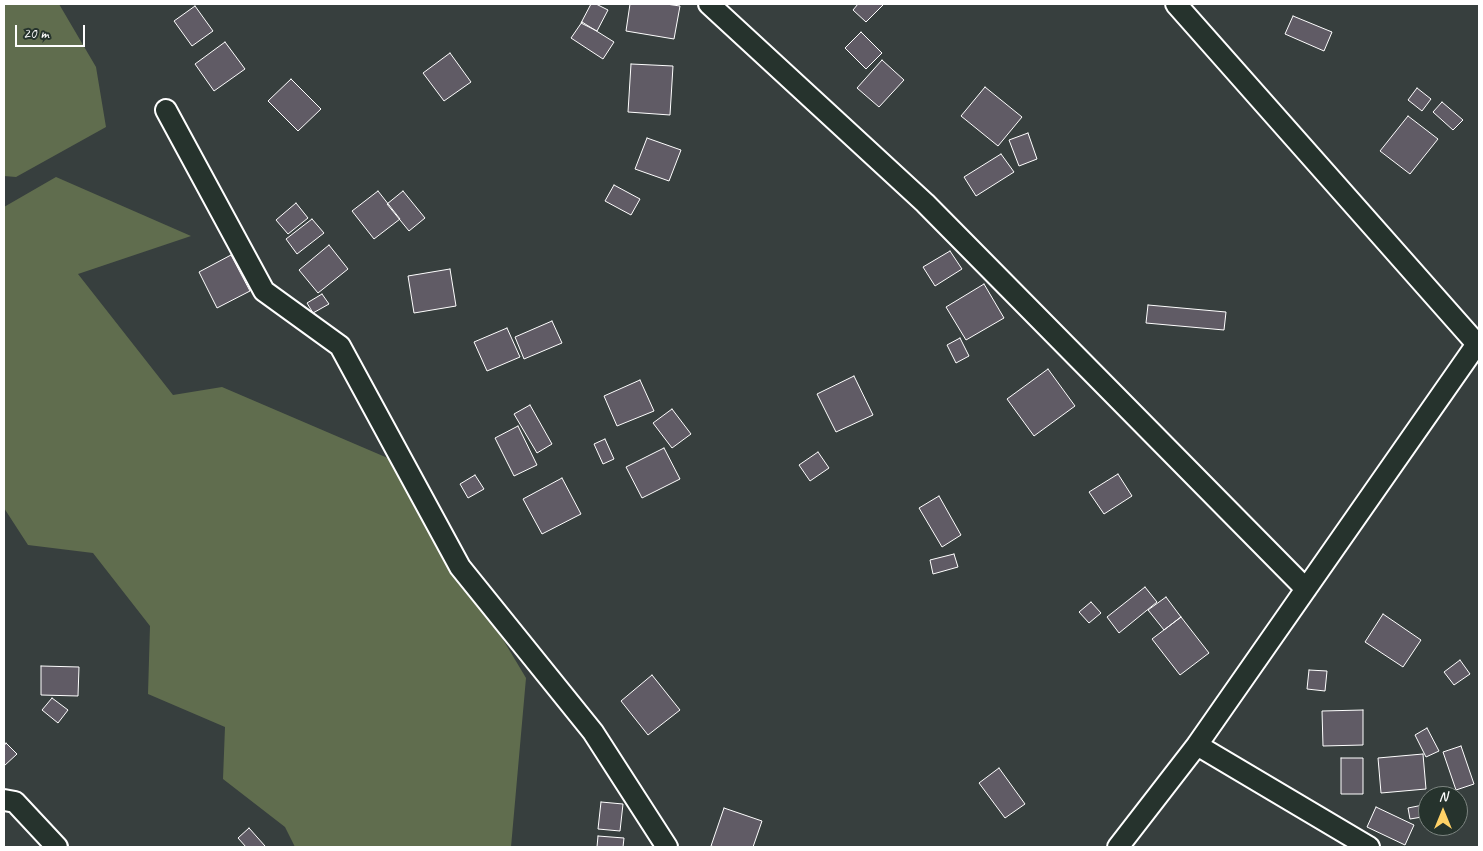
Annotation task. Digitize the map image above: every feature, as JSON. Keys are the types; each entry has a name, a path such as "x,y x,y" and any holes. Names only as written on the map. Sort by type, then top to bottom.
{"street":[{"path":"709,4 925,203 1306,589"},
{"path":"1118,847 1197,744 1478,342 1176,4"},
{"path":"166,110 264,291 340,346 460,567 593,732 667,847"},
{"path":"1197,744 1369,847"},
{"path":"4,800 15,802 57,847"}],"green space":[{"path":"4,4 59,4 96,67 106,127 16,177 4,176"},
{"path":"56,177 191,236 78,274 173,395 222,387 397,462 526,678 511,847 295,847 285,827 223,779 225,727 148,694 150,626 93,553 28,545 4,508 4,207"}],"building":[{"path":"591,4 596,4 608,10 597,31 581,23"},
{"path":"630,4 680,6 674,39 626,31"},
{"path":"858,4 883,5 866,22 853,10"},
{"path":"195,6 213,31 192,46 174,21"},
{"path":"1293,16 1332,32 1324,51 1285,34"},
{"path":"582,22 614,42 603,59 571,38"},
{"path":"861,32 882,53 866,69 845,48"},
{"path":"225,42 245,69 214,91 195,64"},
{"path":"450,53 471,82 444,101 423,73"},
{"path":"882,60 904,80 879,107 857,88"},
{"path":"631,64 673,66 670,115 628,112"},
{"path":"291,79 321,109 298,131 268,101"},
{"path":"985,87 1022,117 998,146 961,116"},
{"path":"1417,88 1431,99 1422,111 1408,100"},
{"path":"1442,102 1463,120 1453,130 1433,112"},
{"path":"1408,116 1438,139 1410,174 1380,151"},
{"path":"1028,133 1037,159 1019,166 1009,140"},
{"path":"647,138 681,150 669,181 635,169"},
{"path":"1001,154 1014,172 976,196 964,177"},
{"path":"614,185 640,199 631,215 605,201"},
{"path":"378,191 400,219 374,239 352,211"},
{"path":"403,191 425,218 409,231 387,204"},
{"path":"296,203 308,218 288,234 276,220"},
{"path":"312,219 324,233 297,254 286,239"},
{"path":"329,245 348,269 318,293 299,270"},
{"path":"950,251 962,269 935,286 923,267"},
{"path":"231,255 250,291 217,308 199,272"},
{"path":"450,269 456,306 414,313 408,276"},
{"path":"984,284 1004,318 966,340 946,307"},
{"path":"322,294 329,304 313,313 307,303"},
{"path":"1148,305 1226,312 1224,330 1146,323"},
{"path":"552,321 562,343 524,359 515,337"},
{"path":"507,328 520,357 487,371 474,342"},
{"path":"960,338 969,356 956,363 947,345"},
{"path":"1048,369 1075,406 1034,436 1007,399"},
{"path":"854,376 873,415 836,432 817,394"},
{"path":"640,380 654,411 617,426 604,396"},
{"path":"530,405 552,444 537,453 514,414"},
{"path":"672,409 691,434 672,448 653,423"},
{"path":"518,426 537,465 514,476 495,438"},
{"path":"605,439 614,459 603,464 594,444"},
{"path":"664,448 680,479 642,498 626,467"},
{"path":"818,452 829,468 810,481 799,465"},
{"path":"1118,474 1132,496 1104,514 1089,492"},
{"path":"475,475 484,489 468,498 460,484"},
{"path":"562,478 581,514 542,534 523,499"},
{"path":"939,496 961,535 942,547 919,508"},
{"path":"954,554 958,567 933,574 930,560"},
{"path":"1145,587 1157,602 1119,633 1107,617"},
{"path":"1166,597 1181,617 1164,630 1148,610"},
{"path":"1091,602 1101,613 1089,623 1079,612"},
{"path":"1383,614 1421,640 1403,667 1365,642"},
{"path":"1181,617 1209,653 1180,675 1152,639"},
{"path":"1460,660 1470,674 1454,685 1444,672"},
{"path":"41,666 79,667 78,696 41,695"},
{"path":"1309,670 1327,671 1325,691 1307,689"},
{"path":"652,675 680,710 648,735 621,701"},
{"path":"52,698 68,710 58,723 42,710"},
{"path":"1363,710 1363,745 1323,746 1322,711"},
{"path":"1427,728 1439,751 1426,757 1415,735"},
{"path":"6,743 17,754 4,766 4,746"},
{"path":"1461,746 1474,784 1455,786 1443,752"},
{"path":"1423,754 1426,786 1418,786 1418,790 1381,793 1378,758"},
{"path":"1341,758 1363,758 1363,794 1341,794"},
{"path":"999,768 1025,804 1005,818 979,783"},
{"path":"601,802 623,804 620,831 598,829"},
{"path":"1418,806 1418,818 1410,819 1408,808"},
{"path":"1376,807 1414,825 1405,845 1367,827"},
{"path":"724,808 762,821 753,847 711,846"},
{"path":"249,828 265,846 246,847 238,838"},
{"path":"598,836 624,838 623,847 597,847"}]}
